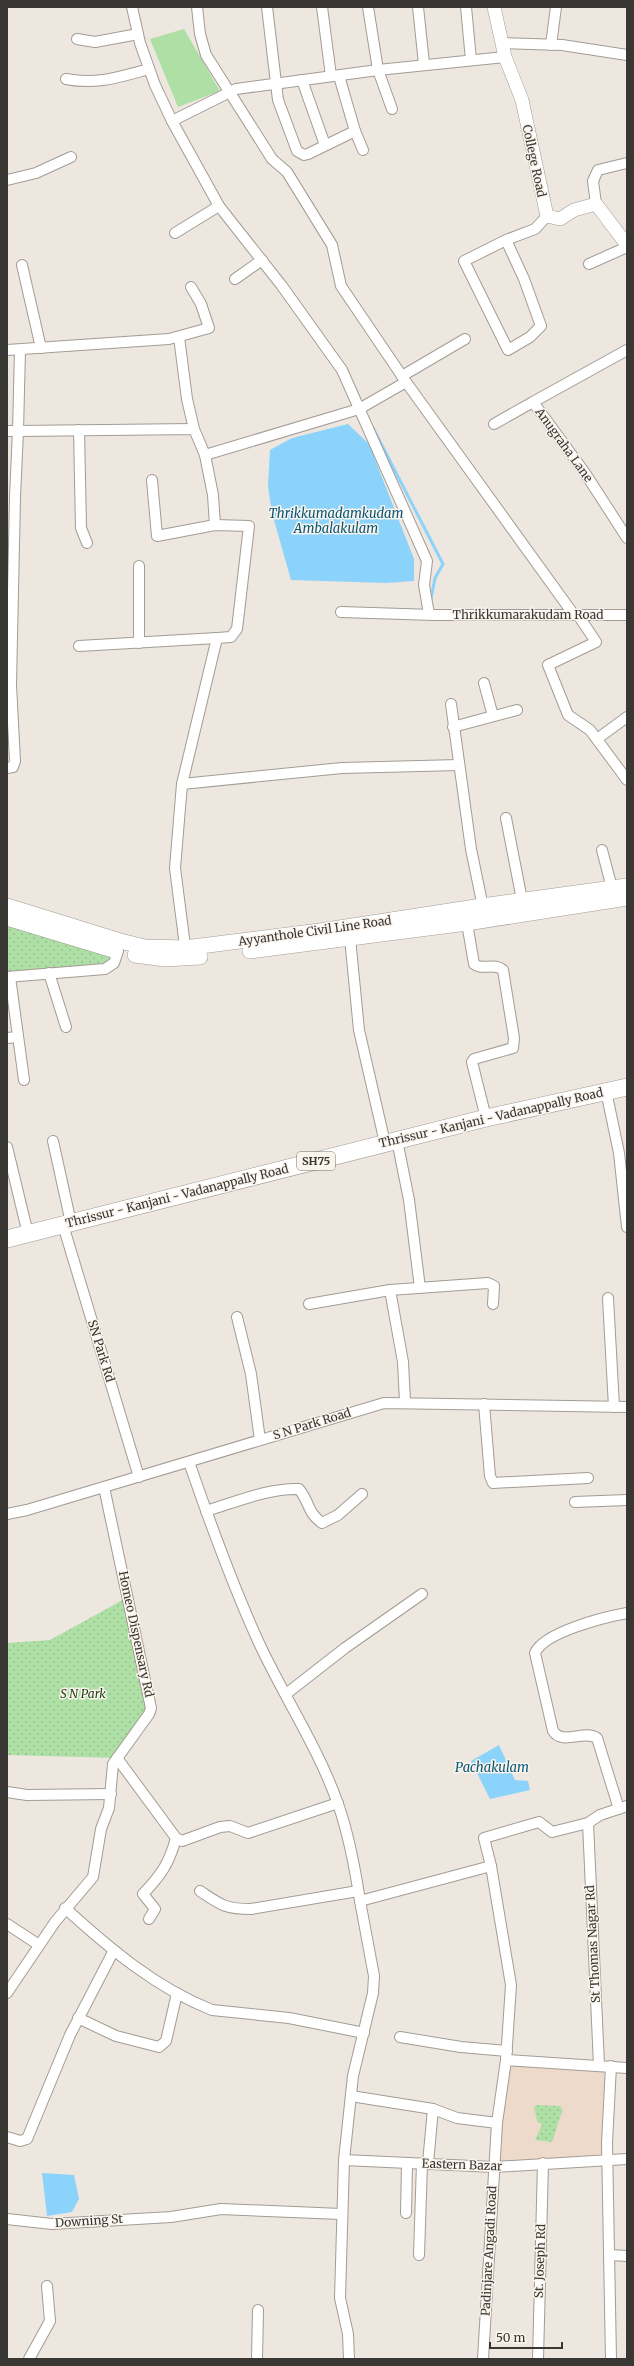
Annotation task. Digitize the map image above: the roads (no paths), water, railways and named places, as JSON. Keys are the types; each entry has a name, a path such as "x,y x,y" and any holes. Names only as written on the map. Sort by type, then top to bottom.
{"main road":[{"name":"Ayyanthole Civil Line Road","path":"7,906 120,941 165,959 186,953 312,938 622,891"},
{"name":"Ayyanthole Civil Line Road","path":"312,938 350,938 467,923 484,913 522,900 622,891"},
{"name":"Ayyanthole Civil Line Road","path":"7,918 118,951 145,951"},
{"name":"Thrissur - Kanjani - Vadanappally Road","path":"7,1239 486,1118 627,1087"}],"street":[{"path":"132,7 138,34 149,69 172,121 220,206 262,260 342,370 427,561 424,585 429,614"},
{"path":"197,7 202,45 229,92 272,159 287,172 332,245 341,286 404,379 596,642 548,665 568,715 586,726 627,780"},
{"path":"267,7 275,82 280,108 297,151 304,155 308,154 355,131"},
{"path":"322,7 335,76 363,150"},
{"path":"368,7 378,70 392,109"},
{"path":"418,7 424,64"},
{"path":"466,7 470,60"},
{"name":"College Road","path":"494,7 505,57 522,100 547,216"},
{"path":"551,45 556,7"},
{"path":"77,39 95,42 138,34"},
{"path":"502,43 551,45 627,54"},
{"path":"172,121 229,92 275,82 302,80 424,64 505,57"},
{"path":"66,79 86,83 102,81 149,69"},
{"path":"302,80 325,145"},
{"path":"7,180 36,173 71,157"},
{"path":"589,264 627,246 596,204 593,181 598,170 627,163"},
{"path":"506,240 524,279 541,326 530,337 508,350 464,261 506,240 535,229 547,216 560,218 574,210 596,204"},
{"path":"175,233 220,206"},
{"path":"235,279 262,260"},
{"path":"22,265 41,348"},
{"path":"7,350 179,337 209,328 201,304 191,287"},
{"path":"179,337 187,399 194,428 205,455 213,495 215,525"},
{"path":"205,455 359,409 465,339"},
{"path":"7,768 13,767 15,761 9,685 11,497 18,431 20,350"},
{"name":"Anugraha Lane","path":"627,350 533,402 585,473 627,538"},
{"path":"494,424 533,402"},
{"path":"7,431 194,428"},
{"path":"79,430 81,528 87,543"},
{"path":"79,646 231,637 237,629 249,526 215,525 157,536 152,480"},
{"path":"139,566 139,643"},
{"name":"Thrikkumarakudam Road","path":"341,612 627,615"},
{"path":"186,953 176,868 182,784 217,638"},
{"path":"453,727 493,716 484,683"},
{"path":"451,704 470,849 484,913"},
{"path":"453,727 517,710"},
{"path":"597,739 627,717"},
{"path":"182,784 342,768 459,765"},
{"path":"506,818 522,900"},
{"path":"602,850 622,891"},
{"path":"467,923 474,964 481,967 496,966 503,970 514,1038 513,1048 474,1059 472,1062 486,1118"},
{"path":"350,938 359,1030 409,1200 420,1288"},
{"path":"24,1080 9,977 104,969 114,963 118,951"},
{"path":"50,973 66,1027"},
{"path":"7,1038 18,1037"},
{"path":"606,1091 620,1152 627,1227"},
{"name":"SN Park Rd","path":"53,1140 67,1224 139,1477"},
{"path":"7,1147 28,1234"},
{"path":"309,1304 390,1290 492,1284 494,1289 493,1304"},
{"path":"390,1290 404,1366 405,1402"},
{"path":"608,1298 614,1407"},
{"path":"237,1317 251,1374 260,1440"},
{"name":"S N Park Road","path":"7,1514 26,1510 139,1477 384,1403 405,1402 627,1407"},
{"path":"484,1404 490,1476 492,1483 588,1478"},
{"path":"189,1462 236,1592 259,1644 321,1764 338,1803 350,1845 374,1976 373,1993 350,2096 344,2160 341,2214 340,2298 348,2334 349,2359"},
{"name":"Homeo Dispensary Rd","path":"7,1993 38,1945 65,1908 92,1878 101,1829 110,1808 111,1775 113,1764 149,1714 151,1700 104,1487"},
{"path":"206,1511 268,1492 299,1489 306,1498 311,1515 322,1523 338,1515 362,1494"},
{"path":"574,1502 627,1500"},
{"path":"286,1694 344,1648 422,1594"},
{"path":"507,2056 511,1985 491,1866 484,1838 539,1822 552,1832 588,1823 600,1815 623,1807 597,1738 592,1735 562,1738 553,1731 535,1653 541,1645 588,1621 627,1613"},
{"path":"117,1758 176,1838 182,1841 188,1840 212,1828 220,1827 230,1826 248,1833 338,1803"},
{"path":"7,1792 27,1795 111,1794"},
{"name":"St Thomas Nagar Rd","path":"588,1823 599,2065"},
{"path":"149,1919 155,1910 143,1894 161,1875 170,1861 176,1838"},
{"path":"360,1901 491,1866"},
{"path":"200,1891 224,1907 251,1909 358,1891"},
{"path":"65,1908 113,1952 177,1994 212,2010 289,2018 364,2033"},
{"path":"7,1924 38,1945"},
{"path":"7,2137 20,2141 27,2139 78,2018 113,1952"},
{"path":"78,2018 116,2036 159,2047 166,2041 177,1994"},
{"path":"400,2037 507,2056 627,2068"},
{"name":"Padinjare Angadi Road","path":"483,2359 497,2123 507,2056"},
{"path":"611,2066 608,2158 611,2359"},
{"path":"350,2096 433,2109 457,2118 497,2123"},
{"path":"419,2256 425,2163 433,2109"},
{"name":"Eastern Bazar","path":"344,2160 494,2167 608,2158 627,2158"},
{"name":"St. Joseph Rd","path":"538,2359 543,2163"},
{"path":"406,2213 407,2164"},
{"name":"Downing St","path":"7,2219 52,2224 171,2217 221,2209 341,2214"},
{"path":"610,2256 627,2256"},
{"path":"29,2359 50,2321 51,2311 47,2286"},
{"path":"257,2359 258,2310"}],"water":[{"name":"Thrikkumadamkudam Ambalakulam","path":"348,424 369,444 414,559 414,581 386,583 291,580 272,513 268,486 270,450 292,438"},
{"name":"Pachakulam","path":"499,1745 515,1780 528,1781 530,1790 490,1799 471,1761"},
{"path":"42,2173 74,2175 79,2199 72,2212 47,2216"}],"waterway":[{"path":"373,428 443,564 435,578 431,599"}],"park label":[{"name":"S N Park","path":"83,1694"}]}
